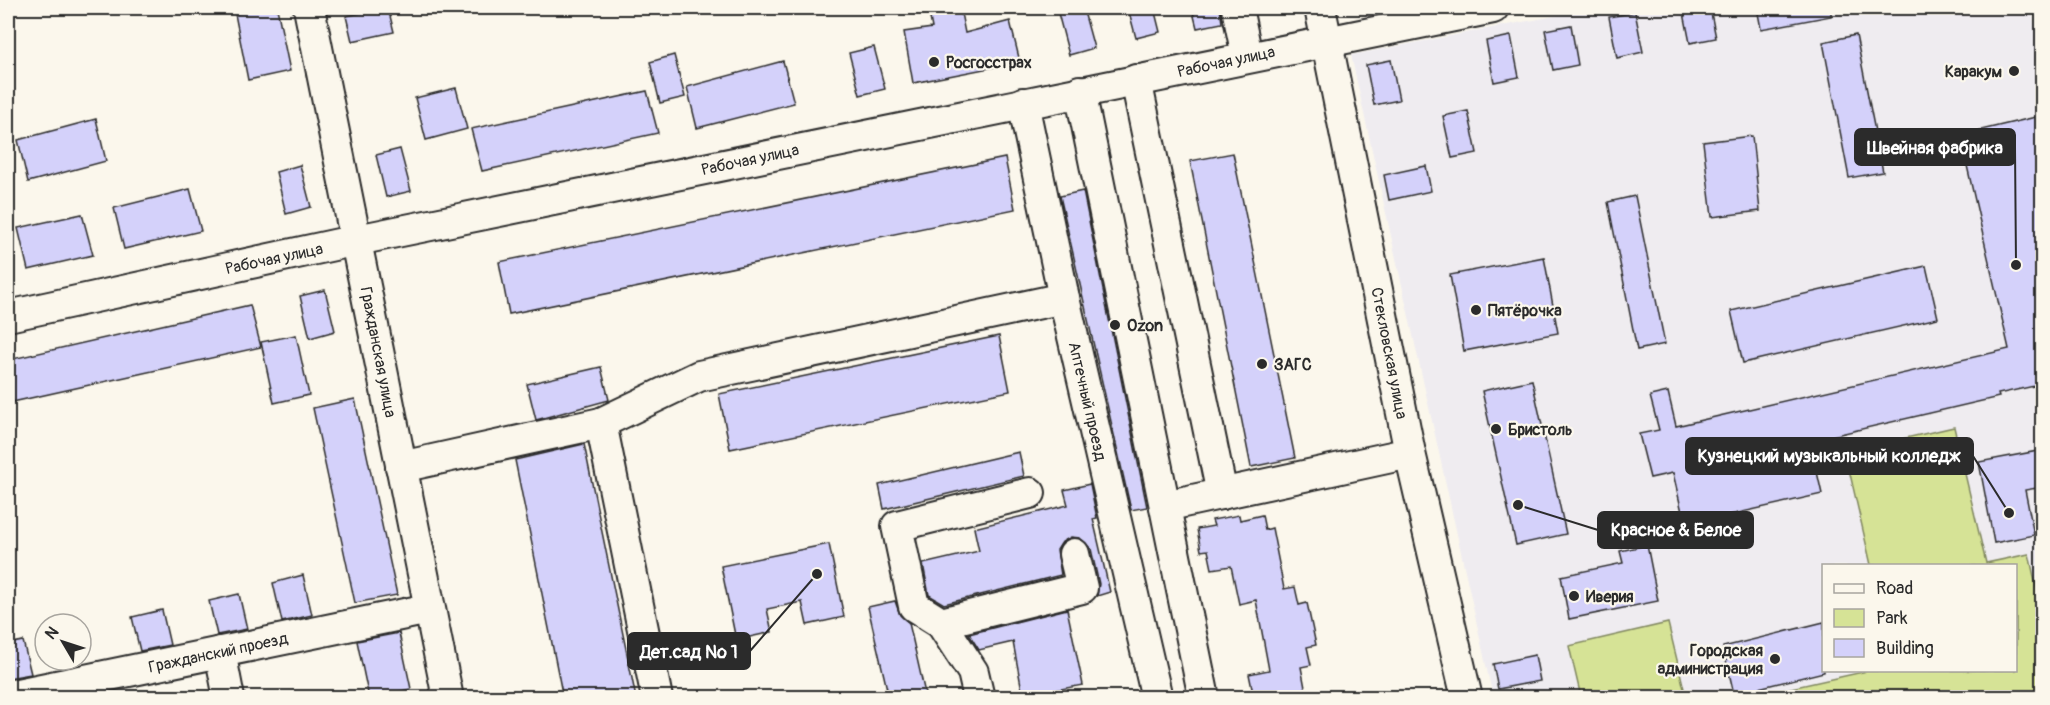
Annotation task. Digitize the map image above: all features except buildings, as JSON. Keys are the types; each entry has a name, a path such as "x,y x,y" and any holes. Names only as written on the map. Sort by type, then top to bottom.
{"street":[{"name":"Гражданская улица","path":"309,8 448,698"},
{"path":"1237,8 1248,56"},
{"name":"Стекловская улица","path":"1320,8 1410,453 1467,698"},
{"name":"Рабочая улица","path":"8,316 357,240 1248,56 1493,8"},
{"path":"1136,80 1222,494"},
{"path":"1080,91 1204,698"},
{"name":"Аптечный проезд","path":"1023,103 1064,298 1157,698"},
{"path":"401,467 601,423 699,376 1064,298"},
{"path":"601,423 657,698"},
{"path":"1165,506 1410,453"},
{"path":"980,698 973,672 941,623 914,606 897,526 1030,493"},
{"path":"941,623 1082,588 1074,554"},
{"name":"Гражданский проезд","path":"8,696 429,609"},
{"path":"220,652 229,698"}],"shaded area":[{"path":"1596,8 2031,8 2042,58 2042,697 1493,697 1351,55"}],"green space":[{"path":"1954,427 1986,563 2029,554 2042,613 2042,697 1751,697 1863,672 2017,672 2017,564 1871,564 1845,452"},
{"path":"1668,623 1686,697 1581,697 1569,646"}],"place":[{"name":"Росгосстрах","path":"934,62"},
{"name":"Каракум","path":"2014,71"},
{"name":"Швейная фабрика","path":"2016,265"},
{"name":"Пятёрочка","path":"1476,310"},
{"name":"Ozon","path":"1115,325"},
{"name":"ЗАГС","path":"1262,364"},
{"name":"Бристоль","path":"1496,429"},
{"name":"Красное & Белое","path":"1518,505"},
{"name":"Кузнецкий музыкальный колледж","path":"2009,513"},
{"name":"Дет.сад № 1","path":"817,574"},
{"name":"Иверия","path":"1574,596"},
{"name":"Городская администрация","path":"1775,659"}]}
